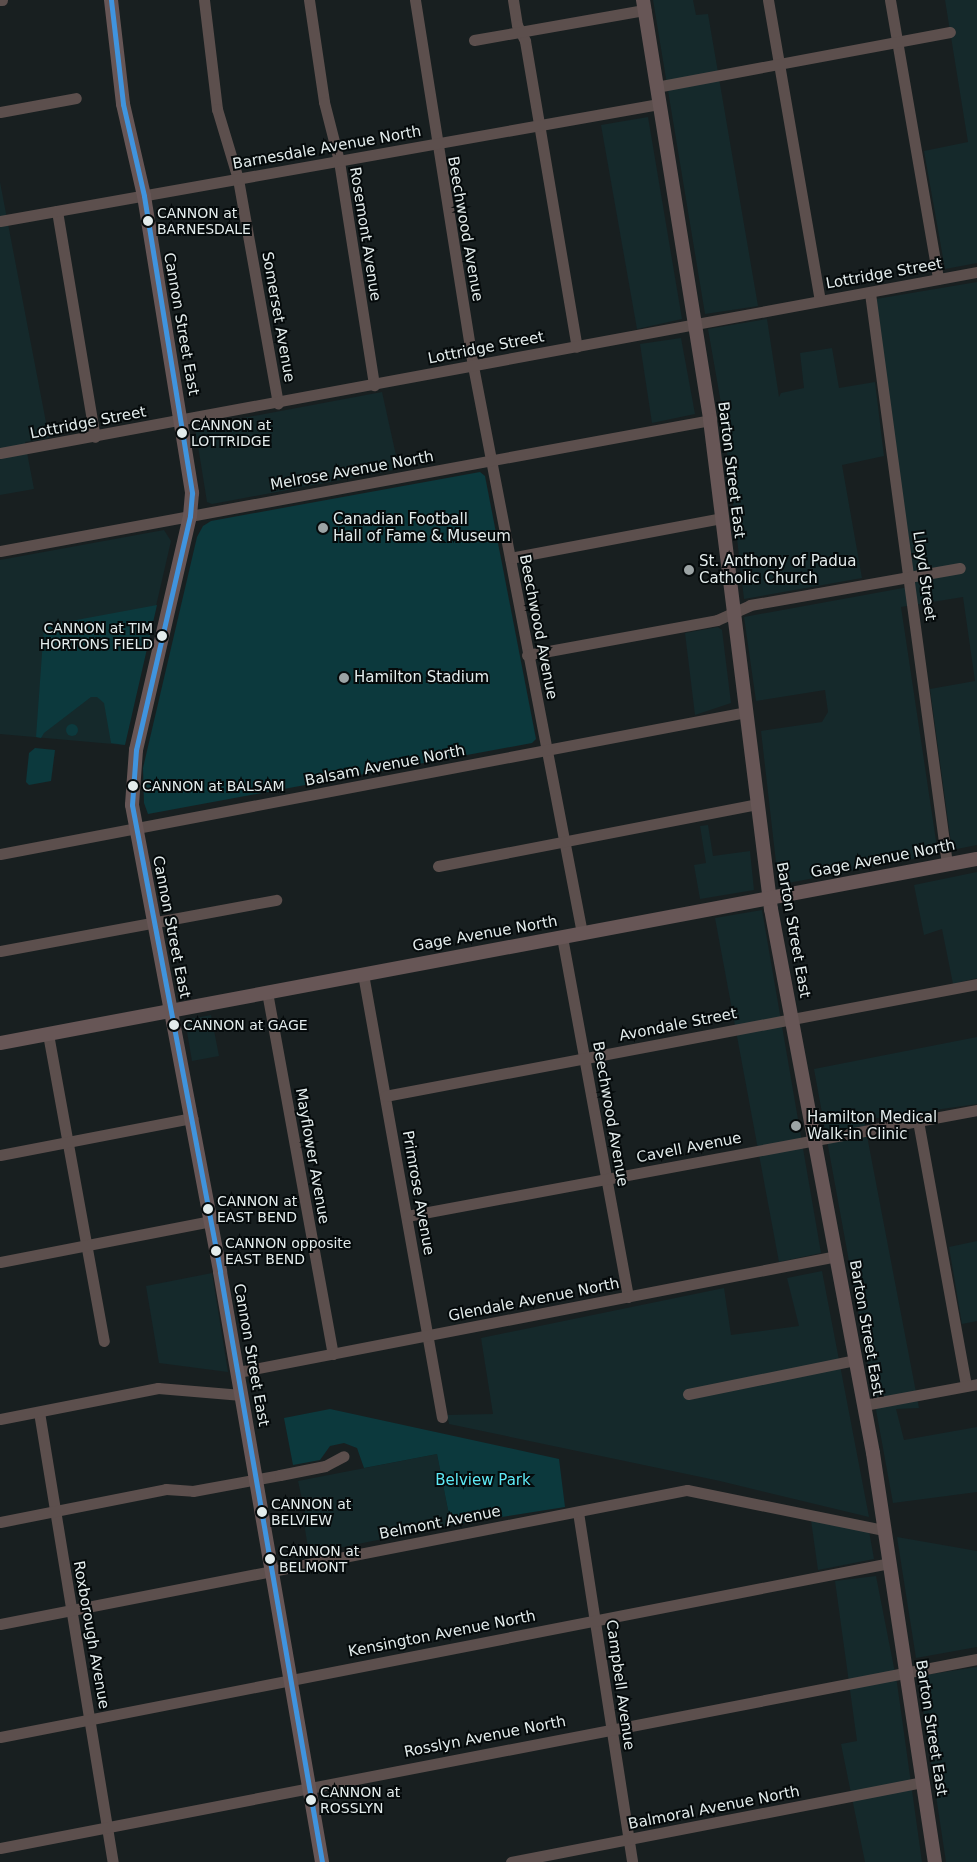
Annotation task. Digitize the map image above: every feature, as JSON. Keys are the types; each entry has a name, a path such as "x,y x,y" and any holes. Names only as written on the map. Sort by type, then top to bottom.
{"main road":[{"name":"Cannon Street East","path":"111,0 123,104 144,196 191,481 190,516 136,750 131,784 135,828 211,1221 274,1572 322,1862"},
{"name":"Barton Street East","path":"644,5 710,420 769,897 864,1405 935,1862"},
{"name":"Gage Avenue North","path":"0,1043 977,858"}],"street":[{"name":"Somerset Avenue","path":"204,0 217,109 238,179 278,403"},
{"name":"Rosemont Avenue","path":"309,0 324,102 338,161 374,385"},
{"name":"Beechwood Avenue","path":"415,0 436,145 473,366 582,933"},
{"path":"513,0 517,25 522,31 577,347"},
{"path":"768,0 820,301"},
{"path":"890,0 938,279"},
{"path":"474,40 644,5"},
{"path":"656,87 950,32"},
{"path":"0,112 76,98"},
{"name":"Barnesdale Avenue North","path":"0,221 659,104"},
{"path":"57,211 95,437"},
{"name":"Lottridge Street","path":"0,453 95,437 977,272"},
{"name":"Lloyd Street","path":"870,292 947,864"},
{"name":"Melrose Avenue North","path":"0,551 710,420"},
{"path":"510,558 721,518"},
{"path":"528,655 717,620 750,605 960,568"},
{"name":"Balsam Avenue North","path":"0,854 746,712"},
{"path":"438,866 758,804"},
{"path":"0,951 154,921 276,900"},
{"name":"Beechwood Avenue","path":"562,937 628,1297"},
{"name":"Primrose Avenue","path":"363,974 442,1417"},
{"name":"Avondale Street","path":"385,1096 977,984"},
{"name":"Mayflower Avenue","path":"267,992 333,1354"},
{"path":"48,1034 104,1341"},
{"name":"Cavell Avenue","path":"407,1216 977,1110"},
{"path":"0,1155 192,1118"},
{"path":"864,1405 972,1385 918,1121"},
{"path":"0,1262 211,1221"},
{"name":"Glendale Avenue North","path":"238,1372 837,1256"},
{"path":"688,1394 855,1360"},
{"path":"0,1419 158,1388 242,1395"},
{"name":"Roxborough Avenue","path":"38,1412 113,1862"},
{"path":"0,1522 166,1489 193,1491 325,1466 344,1456"},
{"name":"Belmont Avenue","path":"0,1624 687,1490 884,1530"},
{"name":"Campbell Avenue","path":"578,1512 632,1862"},
{"name":"Kensington Avenue North","path":"0,1737 292,1678 889,1564"},
{"name":"Rosslyn Avenue North","path":"0,1848 612,1728 977,1659"},
{"name":"Balmoral Avenue North","path":"510,1862 923,1782"}],"shaded area":[{"path":"653,0 693,0 696,15 708,14 758,306 705,314"},
{"path":"945,0 977,0 977,263 945,269 924,151 968,142"},
{"path":"648,117 682,319 637,329 601,125"},
{"path":"0,182 49,438 25,442 34,489 0,495"},
{"path":"977,282 977,845 952,850 930,689 975,681 963,597 901,607 938,854 783,884 778,880 761,731 822,722 828,712 825,690 756,701 744,617 914,586 876,299"},
{"path":"767,319 779,397 781,393 804,388 800,353 832,348 839,388 875,382 884,456 842,465 862,578 744,599 722,409 708,329"},
{"path":"681,338 695,414 652,423 640,344"},
{"path":"382,392 399,469 212,504 207,502 195,427"},
{"path":"164,530 171,541 124,745 0,734 0,560"},
{"path":"718,627 722,630 731,703 695,715 685,633"},
{"path":"708,825 713,856 750,851 754,890 700,899 694,865 706,863 700,826"},
{"path":"977,872 977,978 953,984 942,929 924,935 914,885"},
{"path":"762,910 821,1253 779,1262 715,918"},
{"path":"211,1015 219,1056 192,1061 185,1020"},
{"path":"977,1037 977,1104 864,1120 919,1408 896,1409 904,1440 977,1427 977,1492 893,1503 814,1069"},
{"path":"977,1241 977,1321 962,1324 949,1247"},
{"path":"822,1271 869,1517 720,1481 449,1424 447,1415 493,1414 481,1338 724,1288 731,1335 799,1326 787,1278"},
{"path":"212,1273 228,1372 159,1363 146,1286"},
{"path":"437,1454 451,1525 309,1554 304,1523 307,1522 298,1481"},
{"path":"811,1520 869,1531 874,1559 818,1570"},
{"path":"897,1537 977,1551 977,1647 916,1658"},
{"path":"876,1576 897,1683 922,1862 865,1862 841,1744 857,1741 835,1581"},
{"path":"977,1667 977,1862 946,1862 918,1676"}],"green space":[{"name":"Hamilton Stadium","path":"480,472 485,476 536,739 532,743 148,814 144,803 143,768 197,537 203,526 211,521"},
{"path":"157,605 125,745 111,743 104,703 97,697 91,697 44,733 41,738 36,737 44,626"},
{"path":"70,724 74,724 78,730 74,736 70,736 66,732 66,728"},
{"path":"35,748 55,750 51,781 29,785 26,782 29,753"},
{"name":"Belview Park","path":"330,1409 559,1459 565,1507 451,1525 437,1454 364,1468 357,1448 344,1443 330,1446 320,1460 293,1465 284,1418"}],"transit line":[{"path":"111,0 123,104 144,196 192,493 190,516 136,750 132,805 220,1272 322,1862"}],"place":[{"name":"CANNON at BARNESDALE","path":"148,221"},
{"name":"CANNON at LOTTRIDGE","path":"182,433"},
{"name":"Canadian Football Hall of Fame & Museum","path":"323,528"},
{"name":"St. Anthony of Padua Catholic Church","path":"689,570"},
{"name":"CANNON at TIM HORTONS FIELD","path":"162,636"},
{"name":"Hamilton Stadium","path":"344,678"},
{"name":"CANNON at BALSAM","path":"133,786"},
{"name":"CANNON at GAGE","path":"174,1025"},
{"name":"Hamilton Medical Walk-in Clinic","path":"796,1126"},
{"name":"CANNON at EAST BEND","path":"208,1209"},
{"name":"CANNON opposite EAST BEND","path":"216,1251"},
{"name":"CANNON at BELVIEW","path":"262,1512"},
{"name":"CANNON at BELMONT","path":"270,1559"},
{"name":"CANNON at ROSSLYN","path":"311,1800"}]}
